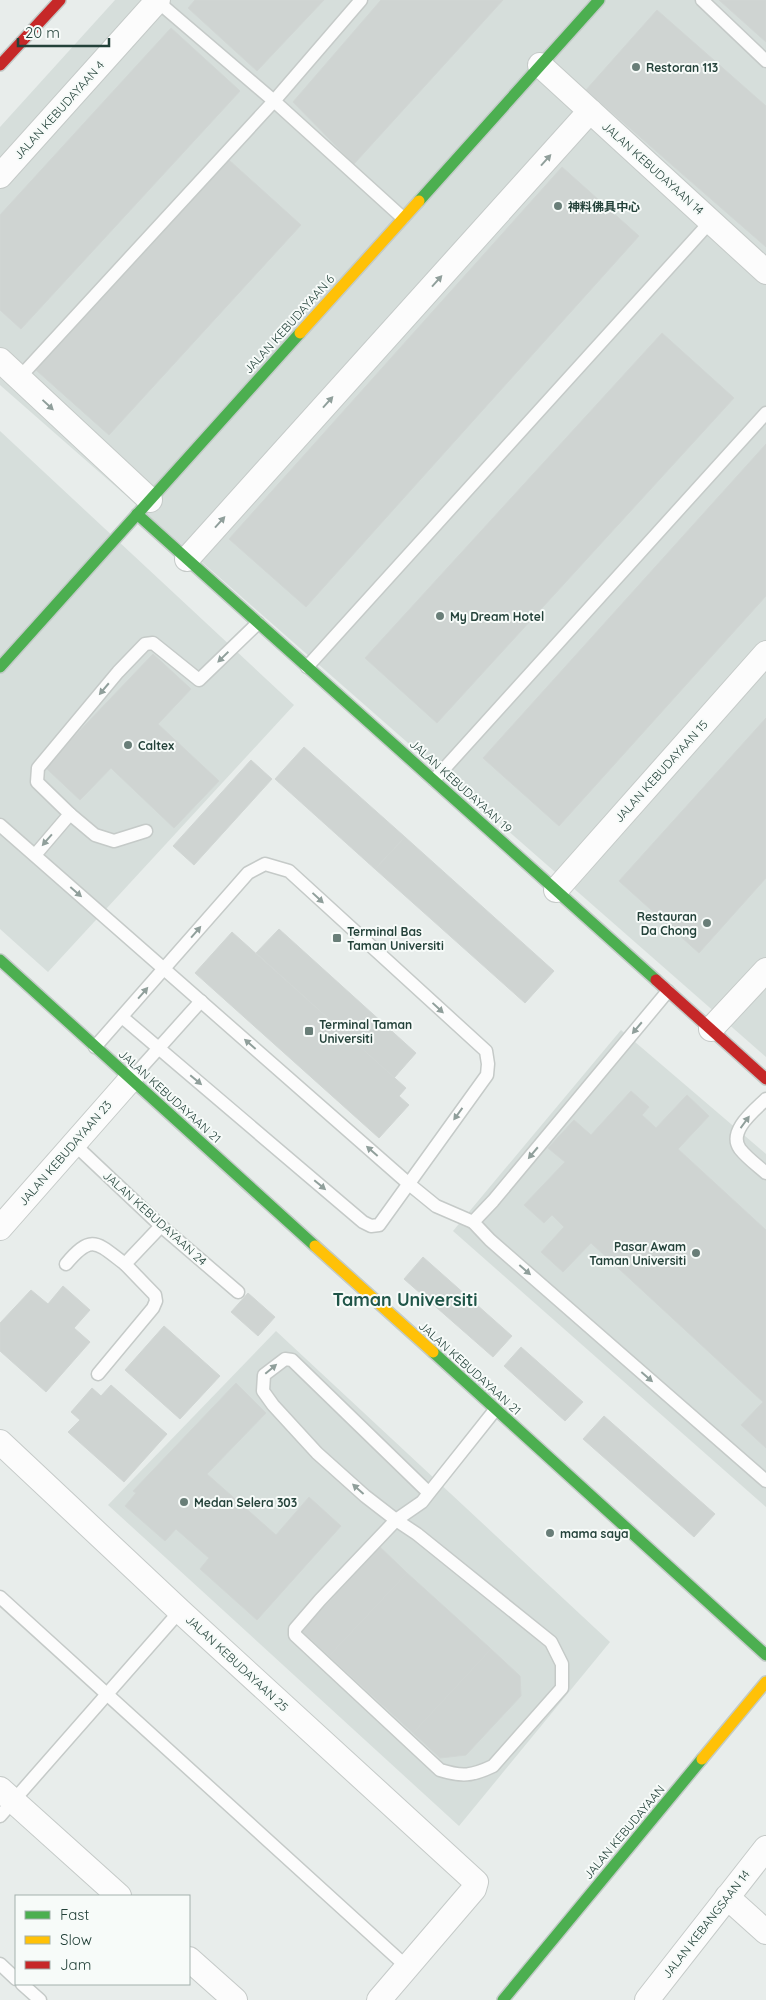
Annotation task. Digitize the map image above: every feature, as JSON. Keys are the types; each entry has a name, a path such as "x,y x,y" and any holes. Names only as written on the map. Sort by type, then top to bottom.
{"street":[{"path":"0,65 60,0"},
{"name":"JALAN KEBUDAYAAN 4","path":"0,176 158,0"},
{"name":"JALAN KEBUDAYAAN 6","path":"0,667 599,0"},
{"name":"JALAN KEBUDAYAAN 14","path":"540,65 766,272"},
{"path":"187,558 590,111"},
{"path":"0,360 143,507"},
{"name":"JALAN KEBUDAYAAN 19","path":"143,507 187,558 766,1079"},
{"name":"JALAN KEBUDAYAAN 15","path":"556,890 766,653"},
{"name":"JALAN KEBUDAYAAN 21","path":"0,960 766,1655"},
{"path":"711,1029 766,970"},
{"name":"JALAN KEBUDAYAAN 23","path":"0,1228 131,1079"},
{"name":"JALAN KEBUDAYAAN 25","path":"0,1442 476,1882 474,1889 407,1967"},
{"name":"JALAN KEBUDAYAAN","path":"503,2000 766,1682"},
{"path":"4,1802 118,1895"},
{"name":"JALAN KEBANGSAAN 14","path":"652,1998 766,1848"},
{"path":"727,1897 766,1932"},
{"path":"190,1960 235,2000"},
{"path":"379,2000 407,1967"}],"lane":[{"path":"158,0 274,101 403,218"},
{"path":"19,378 274,101 360,0"},
{"path":"702,0 766,60"},
{"path":"307,667 711,221"},
{"path":"434,780 766,413"},
{"path":"146,832 114,841 95,835 37,782 38,768 118,672 145,644 153,643 199,680 258,622"},
{"path":"34,855 70,814"},
{"path":"0,825 408,1184 436,1206 473,1222 490,1240 766,1481"},
{"path":"95,1047 248,873 265,864 289,871 486,1051 487,1075 379,1225 371,1226 363,1222 122,1017"},
{"path":"473,1222 493,1201 668,991"},
{"path":"131,1079 201,1001"},
{"path":"766,1098 744,1121 737,1135 739,1148 766,1173"},
{"name":"JALAN KEBUDAYAAN 24","path":"73,1144 161,1226 238,1292"},
{"path":"125,1264 161,1226"},
{"path":"66,1264 79,1249 90,1243 98,1245 125,1264 155,1295 154,1308 98,1374"},
{"path":"429,1493 292,1360 286,1359 276,1364 264,1375 263,1391 273,1405 317,1452 365,1496 396,1520 417,1534 551,1642 562,1664 562,1688 493,1766 466,1775 456,1775 440,1770 295,1635 295,1629 396,1520 422,1502 495,1410"},
{"path":"0,1597 407,1967"},
{"path":"4,1802 107,1693 180,1610"},
{"path":"0,1964 15,1978"},
{"path":"23,1985 40,2000"}],"shaded area":[{"path":"115,0 766,0 766,1057 0,385 0,127"},
{"path":"0,431 294,705 48,972 0,929"},
{"path":"621,1030 766,1154 766,1507 453,1231"},
{"path":"276,1331 610,1642 459,1826 108,1505"}],"building":[{"path":"195,0 324,0 257,71 188,8"},
{"path":"381,0 503,0 354,164 293,102"},
{"path":"719,0 766,0 766,42"},
{"path":"657,10 766,106 766,247 586,90"},
{"path":"171,28 240,91 21,329 0,310 0,215"},
{"path":"229,160 301,225 109,435 36,370"},
{"path":"562,167 639,236 306,607 229,539"},
{"path":"662,333 734,398 437,723 365,658"},
{"path":"766,444 766,596 559,826 483,758"},
{"path":"153,654 191,689 158,724 219,781 174,828 111,768 80,800 45,767"},
{"path":"766,718 766,878 699,953 619,881"},
{"path":"304,747 405,837 375,869 275,779"},
{"path":"251,760 272,779 194,865 173,846"},
{"path":"405,837 554,971 525,1003 375,869"},
{"path":"279,929 416,1053 394,1078 256,953"},
{"path":"232,932 406,1088 399,1096 409,1105 379,1138 195,973"},
{"path":"631,1091 649,1107 642,1115 656,1128 687,1095 709,1116 678,1149 766,1230 766,1448 741,1425 763,1402 591,1243 563,1272 541,1252 564,1227 552,1215 544,1223 524,1205 565,1162 548,1148 574,1120 591,1135"},
{"path":"423,1257 512,1336 493,1357 404,1279"},
{"path":"63,1286 90,1310 74,1328 90,1342 46,1392 0,1351 0,1323 31,1290 48,1304"},
{"path":"248,1293 275,1317 258,1336 231,1312"},
{"path":"164,1326 220,1376 180,1419 125,1370"},
{"path":"521,1347 583,1402 565,1421 504,1366"},
{"name":"Medan Selera 303","path":"236,1383 266,1413 207,1474 276,1535 309,1497 341,1526 257,1620 200,1569 209,1558 176,1529 165,1541 125,1506 136,1493 133,1491"},
{"path":"111,1385 167,1434 124,1482 68,1432 80,1420 71,1412 92,1388 101,1396"},
{"path":"604,1416 715,1514 694,1537 583,1439"},
{"path":"380,1547 407,1573 329,1656 302,1631"},
{"path":"407,1573 491,1649 413,1733 329,1656"},
{"path":"491,1649 520,1676 521,1696 466,1755 440,1758 413,1733"}],"traffic: fast":[{"path":"419,201 599,0"},
{"path":"0,667 300,333"},
{"path":"137,514 656,980"},
{"path":"0,960 315,1246"},
{"path":"433,1352 766,1655"},
{"path":"503,2000 702,1759"}],"traffic: slow":[{"path":"300,333 419,201"},
{"path":"315,1246 433,1352"},
{"path":"702,1759 766,1682"}],"traffic: jam":[{"path":"0,65 60,0"},
{"path":"656,980 766,1079"}],"place":[{"name":"Restoran 113","path":"636,67"},
{"name":"神料佛具中心","path":"558,206"},
{"name":"My Dream Hotel","path":"440,616"},
{"name":"Caltex","path":"128,745"},
{"name":"Restauran Da Chong","path":"707,923"},
{"name":"Terminal Bas Taman Universiti","path":"337,938"},
{"name":"Terminal Taman Universiti","path":"309,1031"},
{"name":"Pasar Awam Taman Universiti","path":"696,1253"},
{"name":"Medan Selera 303","path":"184,1502"},
{"name":"mama saya","path":"550,1533"}],"district":[{"name":"Taman Universiti","path":"405,1299"}]}
